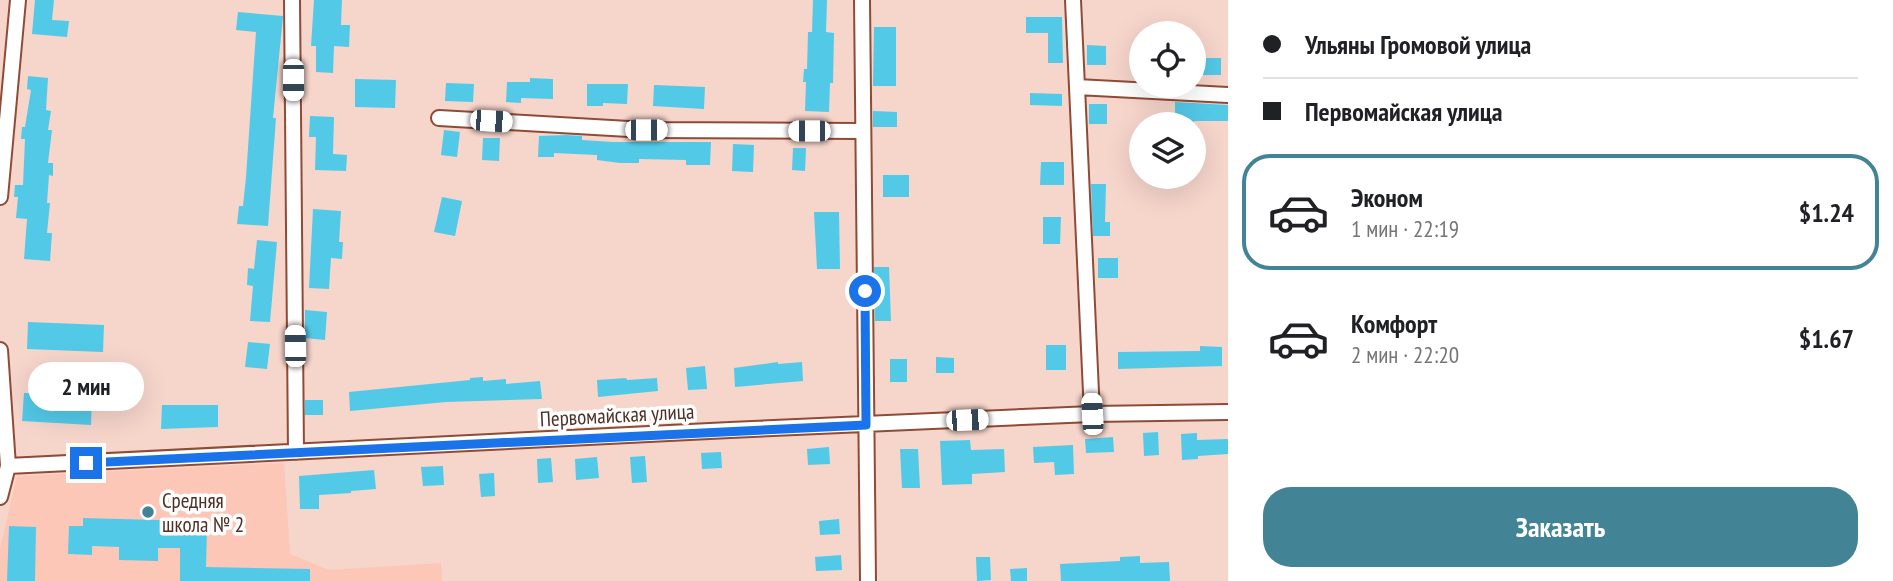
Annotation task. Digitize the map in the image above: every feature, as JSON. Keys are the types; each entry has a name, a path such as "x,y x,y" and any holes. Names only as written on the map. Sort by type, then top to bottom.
{"street":[{"path":"0,197 18,0"},
{"path":"292,0 296,453"},
{"path":"862,0 868,581"},
{"path":"1073,0 1092,414"},
{"path":"1077,87 1228,95"},
{"path":"439,117 646,130 863,131"},
{"path":"0,350 8,466 0,497"},
{"name":"Первомайская улица","path":"8,466 1092,414 1228,412"}],"shaded area":[{"name":"Средняя школа № 2","path":"284,463 290,554 329,570 441,563 442,581 0,581 0,549 17,476"}],"building":[{"path":"35,0 54,0 52,20 69,21 67,37 32,34"},
{"path":"314,0 342,0 341,25 350,25 349,47 334,46 333,73 316,72 316,46 311,46"},
{"path":"813,0 827,0 826,32 834,33 833,83 830,83 829,112 805,111 806,82 803,82 804,69 807,69 808,32 812,32"},
{"path":"238,12 283,16 273,118 276,118 268,226 237,224 239,206 243,206 246,177 256,32 236,30"},
{"path":"1026,17 1062,17 1063,63 1048,63 1048,33 1026,33"},
{"path":"874,27 896,27 896,86 873,86"},
{"path":"1087,45 1106,46 1106,65 1087,65"},
{"path":"1206,58 1221,58 1221,75 1206,75"},
{"path":"28,76 48,78 46,110 51,111 48,130 52,130 48,163 53,163 53,176 49,175 47,203 50,203 47,233 52,233 50,261 24,259 27,219 16,218 18,197 14,197 15,185 23,185 25,139 21,139 31,90 27,89"},
{"path":"530,78 553,79 553,99 521,98 521,103 506,102 507,82 530,82"},
{"path":"355,79 396,80 395,108 355,107"},
{"path":"446,83 474,84 473,102 445,101"},
{"path":"587,84 628,84 627,104 603,103 603,106 587,106"},
{"path":"654,85 705,87 704,109 653,106"},
{"path":"1030,93 1062,94 1062,106 1030,105"},
{"path":"1175,102 1228,105 1228,121 1206,121 1206,112 1175,112"},
{"path":"1089,104 1107,104 1107,124 1089,124"},
{"path":"873,111 897,112 897,127 873,127"},
{"path":"310,116 334,117 333,154 347,155 346,171 315,170 316,137 309,137"},
{"path":"444,130 460,132 457,157 441,155"},
{"path":"539,136 582,136 582,140 613,142 711,142 710,165 686,165 686,160 639,159 639,163 620,163 597,160 597,155 554,153 554,157 538,157"},
{"path":"483,138 500,138 499,161 482,160"},
{"path":"733,144 754,145 753,172 732,171"},
{"path":"793,148 806,148 805,171 792,170"},
{"path":"1041,162 1064,162 1064,185 1040,185"},
{"path":"883,175 909,175 909,197 883,197"},
{"path":"1091,184 1106,184 1105,222 1110,222 1110,236 1093,236"},
{"path":"442,197 462,201 455,236 434,232"},
{"path":"313,209 341,211 339,242 343,242 342,259 331,258 329,289 309,288"},
{"path":"814,212 839,212 840,269 817,269"},
{"path":"1043,217 1061,217 1060,244 1043,244"},
{"path":"257,240 277,242 270,322 250,321 253,286 247,285 248,268 254,269"},
{"path":"1098,258 1118,258 1118,278 1098,278"},
{"path":"874,267 889,267 891,321 875,321"},
{"path":"305,310 327,312 325,340 305,338"},
{"path":"28,322 104,325 103,352 27,349"},
{"path":"248,342 270,344 267,369 245,367"},
{"path":"1046,345 1066,345 1066,370 1046,370"},
{"path":"1200,346 1222,347 1222,366 1118,369 1118,352 1200,351"},
{"path":"936,357 954,358 954,373 936,373"},
{"path":"890,359 907,359 907,382 890,382"},
{"path":"778,362 802,362 803,381 735,387 734,368"},
{"path":"705,366 707,389 688,390 686,368"},
{"path":"483,377 483,381 506,379 506,384 540,381 542,399 446,402 350,411 349,392"},
{"path":"657,378 658,391 598,397 597,380"},
{"path":"24,393 92,396 91,425 22,421"},
{"path":"305,400 323,400 323,415 305,415"},
{"path":"162,405 218,405 218,427 161,429"},
{"path":"1158,432 1159,455 1144,456 1143,433"},
{"path":"1197,433 1197,440 1228,439 1228,454 1182,460 1181,434"},
{"path":"1113,437 1114,452 1086,453 1085,439"},
{"path":"970,440 971,450 1004,449 1005,472 972,474 972,484 942,485 940,441"},
{"path":"1073,445 1074,474 1055,475 1054,462 1034,463 1033,447"},
{"path":"829,447 830,464 808,465 807,449"},
{"path":"900,449 918,449 920,488 902,488"},
{"path":"721,452 722,468 702,469 701,453"},
{"path":"645,456 647,482 632,483 630,457"},
{"path":"597,457 599,478 576,480 575,459"},
{"path":"551,458 553,482 538,483 537,459"},
{"path":"443,466 444,485 423,486 421,467"},
{"path":"374,470 376,489 319,495 319,509 300,509 299,476"},
{"path":"494,473 495,496 481,497 479,474"},
{"path":"83,518 193,521 193,529 207,529 206,567 310,569 310,581 180,581 180,548 158,548 158,561 119,560 119,547 92,546 92,555 68,554 69,526 83,526"},
{"path":"839,519 840,534 820,535 819,521"},
{"path":"9,526 36,527 35,581 7,581"},
{"path":"841,555 842,570 816,571 815,557"},
{"path":"1140,556 1140,563 1169,562 1170,581 1061,581 1060,564 1120,561 1120,557"},
{"path":"976,557 990,557 991,580 977,581"},
{"path":"1027,568 1027,581 1011,581 1010,569"}],"place":[{"name":"Средняя школа № 2","path":"148,512"}],"route":[{"path":"86,463 866,425 865,291"}]}
